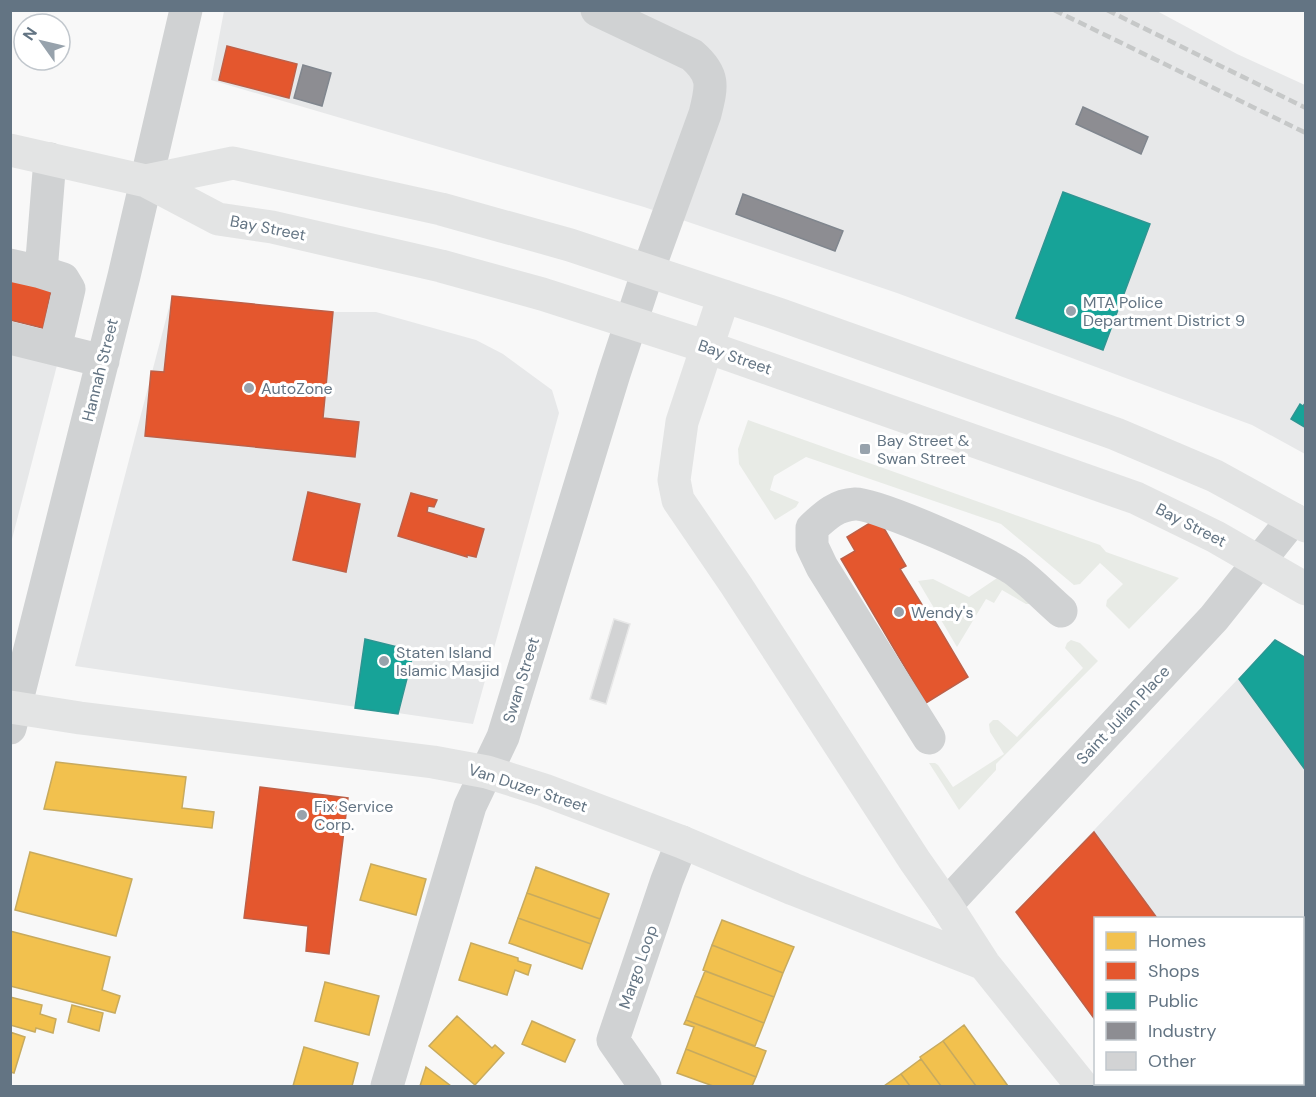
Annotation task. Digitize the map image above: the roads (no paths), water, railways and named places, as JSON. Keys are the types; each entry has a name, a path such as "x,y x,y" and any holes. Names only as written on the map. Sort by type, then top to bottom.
{"main road":[{"name":"Bay Street","path":"10,150 146,182 218,219 272,227 383,252 542,294 707,347 1136,498 1175,516 1305,590"},
{"name":"Bay Street","path":"146,182 233,163 441,209 570,246 724,296 1116,434 1191,464 1299,522"},
{"name":"Van Duzer Street","path":"724,296 682,422 674,480 678,500 984,964 1082,1086"},
{"name":"Van Duzer Street","path":"12,714 433,762 487,772 544,790 682,842 793,889 984,964"}],"street":[{"name":"Hannah Street","path":"12,714 103,361 186,10"},
{"name":"Swan Street","path":"387,1086 470,806 503,737 648,271 710,95 710,78 704,65 692,55 597,10"},
{"path":"50,159 26,269 63,279 69,289 55,349"},
{"path":"10,338 103,361"},
{"path":"929,738 822,567 812,546 812,528 830,511 856,504 892,514 944,535 1014,570 1061,611"},
{"name":"Saint Julian Place","path":"946,905 1214,618 1258,562 1299,522"},
{"name":"Margo Loop","path":"645,1086 613,1040 682,842"}],"railway":[{"path":"1054,10 1306,133"},
{"path":"1107,10 1306,108"}],"place":[{"name":"MTA Police Department District 9","path":"1071,311"},
{"name":"AutoZone","path":"249,388"},
{"name":"Bay Street & Swan Street","path":"865,449"},
{"name":"Wendy's","path":"899,612"},
{"name":"Staten Island Islamic Masjid","path":"384,661"},
{"name":"Fix Service Corp.","path":"302,815"}]}
